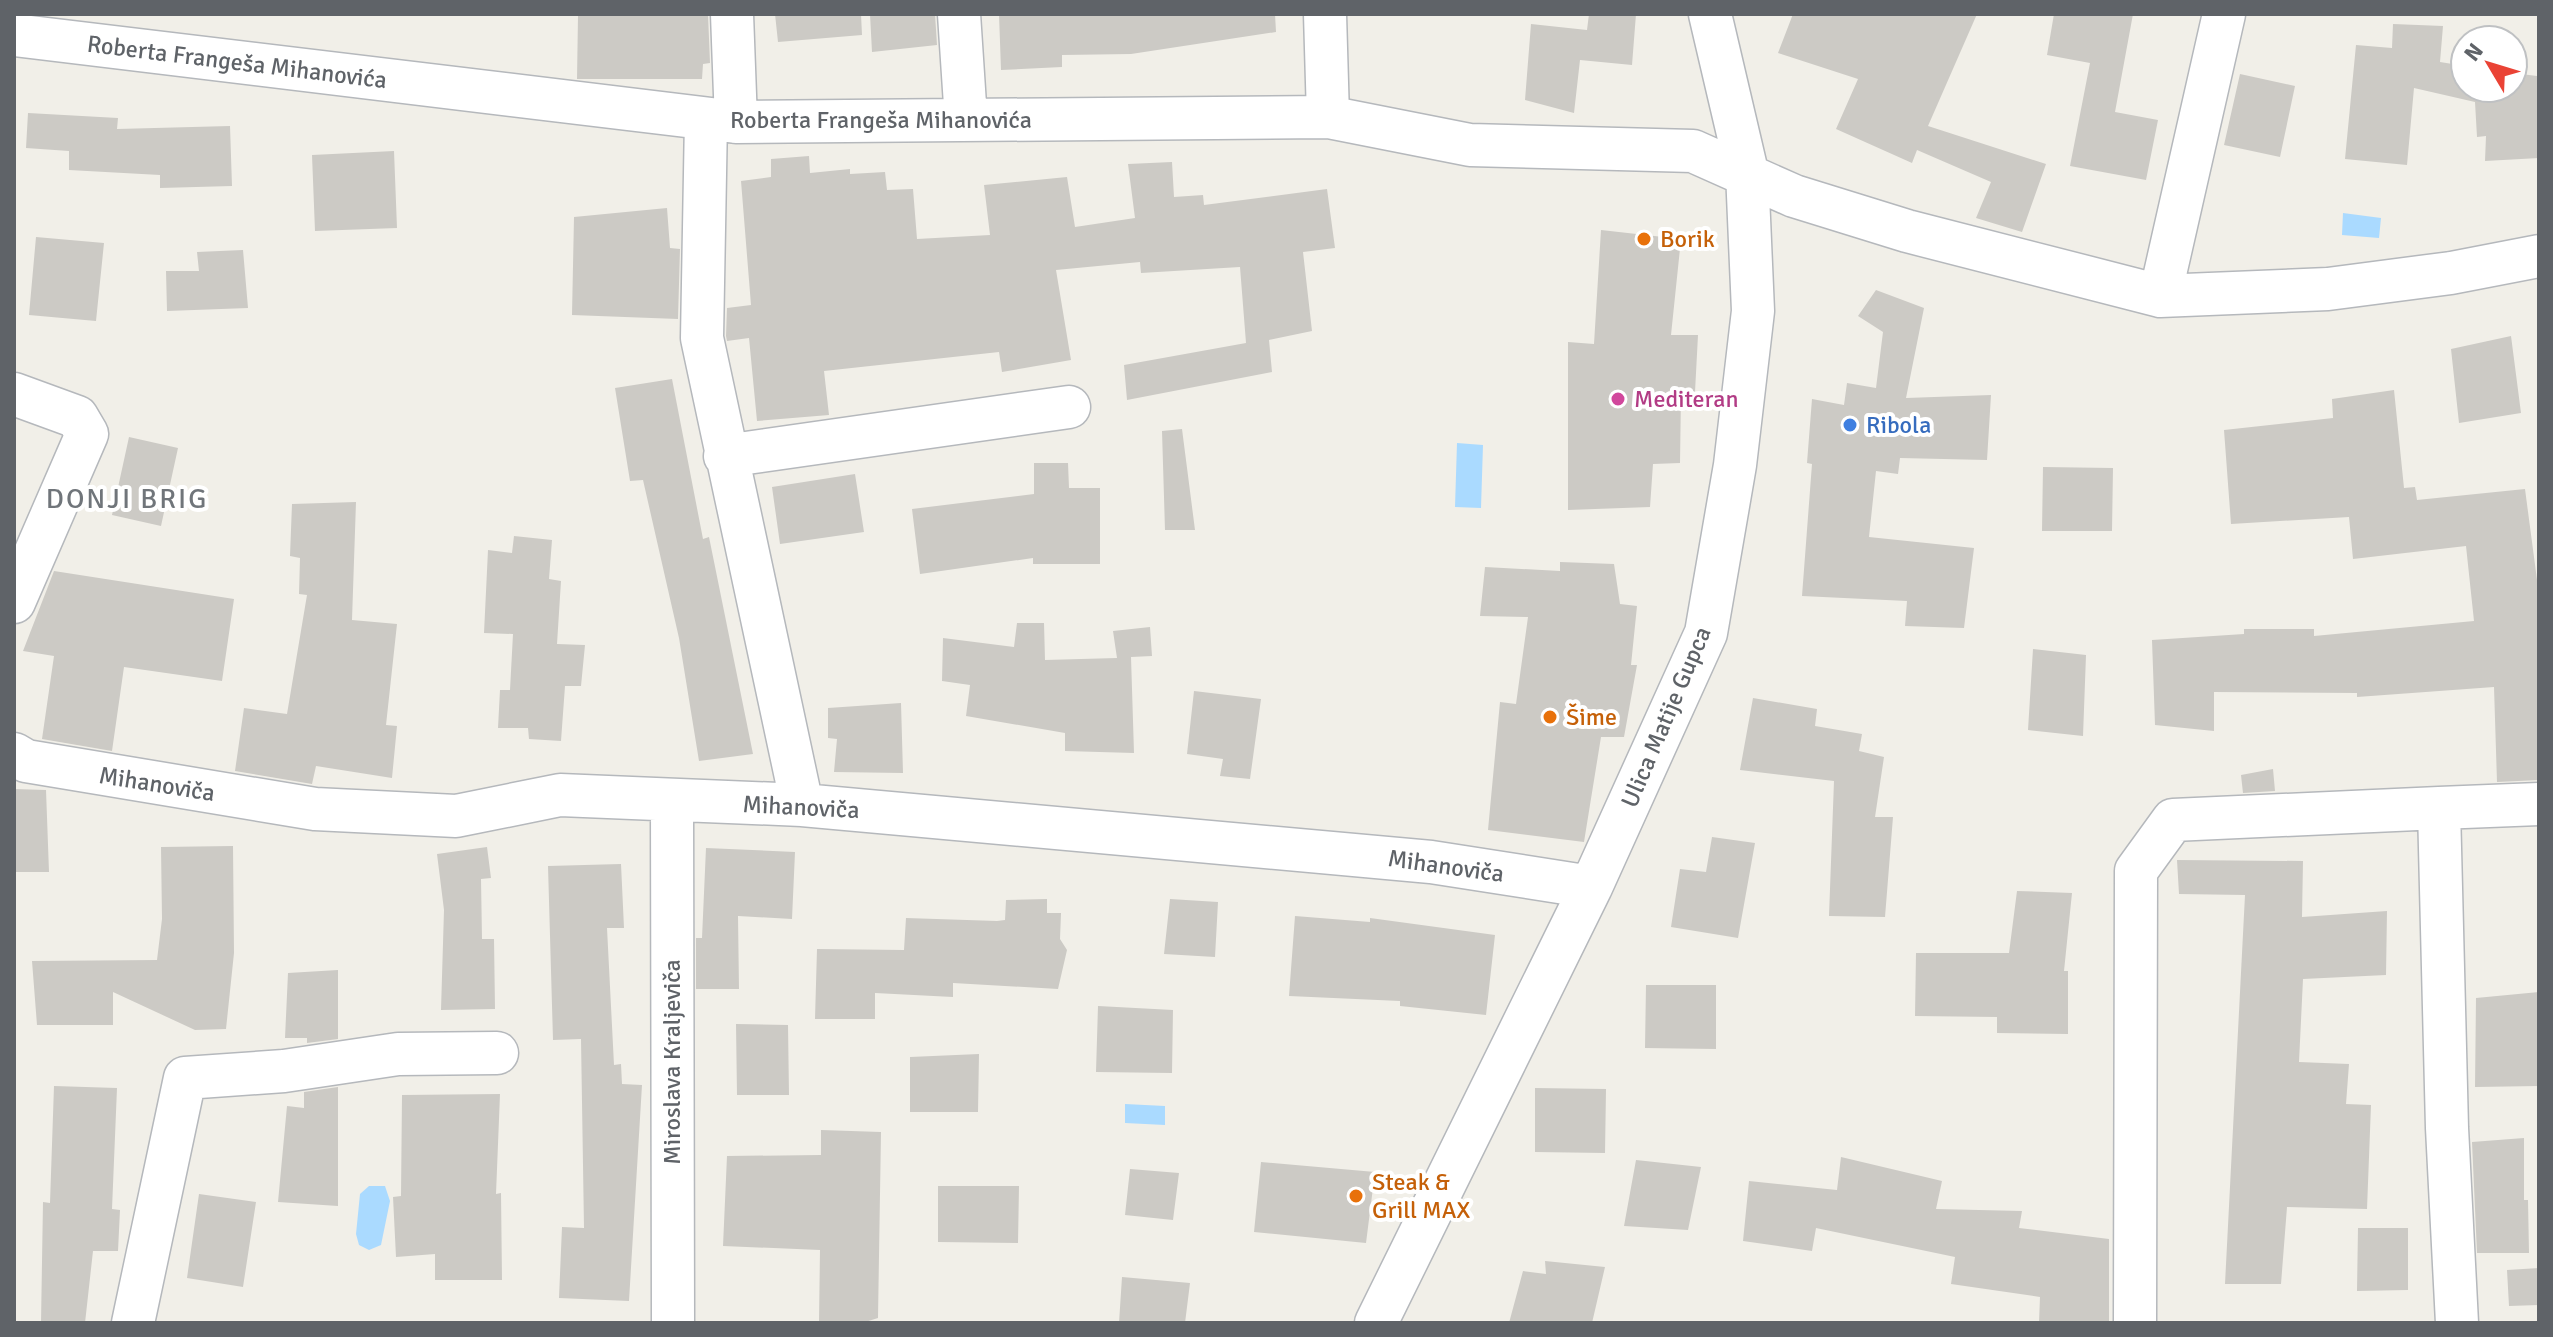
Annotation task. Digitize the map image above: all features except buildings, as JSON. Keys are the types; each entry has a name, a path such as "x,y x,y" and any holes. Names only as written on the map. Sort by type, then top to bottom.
{"street":[{"path":"732,14 702,338 802,805"},
{"path":"959,14 966,120"},
{"path":"1325,14 1328,117"},
{"name":"Ulica Matije Gupca","path":"1376,1323 1591,887 1706,633 1735,465 1753,311 1747,172 1710,14"},
{"path":"2160,296 2224,14"},
{"name":"Roberta Frangeša Mihanovića","path":"14,35 721,121 1328,117 1470,145 1693,151 1747,172 1794,196 1907,231 2160,296 2328,289 2451,273 2539,256"},
{"path":"14,394 47,403 77,417 87,434 14,602"},
{"path":"725,456 1069,407"},
{"name":"Mihanoviča","path":"14,754 26,761 315,809 456,816 560,795 802,805 1431,862 1591,887"},
{"name":"Miroslava Kraljeviča","path":"672,801 673,1323"},
{"path":"2135,1323 2136,871 2173,820 2539,804"},
{"path":"2439,808 2447,1128 2457,1323"},
{"path":"133,1323 185,1078 284,1071 398,1054 497,1053"}],"water":[{"path":"2343,213 2381,218 2379,238 2342,235"},
{"path":"1457,443 1483,445 1481,508 1455,507"},
{"path":"1125,1104 1165,1106 1165,1125 1125,1123"},
{"path":"369,1186 385,1186 390,1201 381,1245 369,1250 359,1245 356,1234 360,1194"}],"place":[{"name":"Borik","path":"1644,239"},
{"name":"Mediteran","path":"1618,399"},
{"name":"Ribola","path":"1850,425"},
{"name":"Šime","path":"1550,717"},
{"name":"Steak & Grill MAX","path":"1356,1196"}],"district":[{"name":"DONJI BRIG","path":"127,498"}]}
